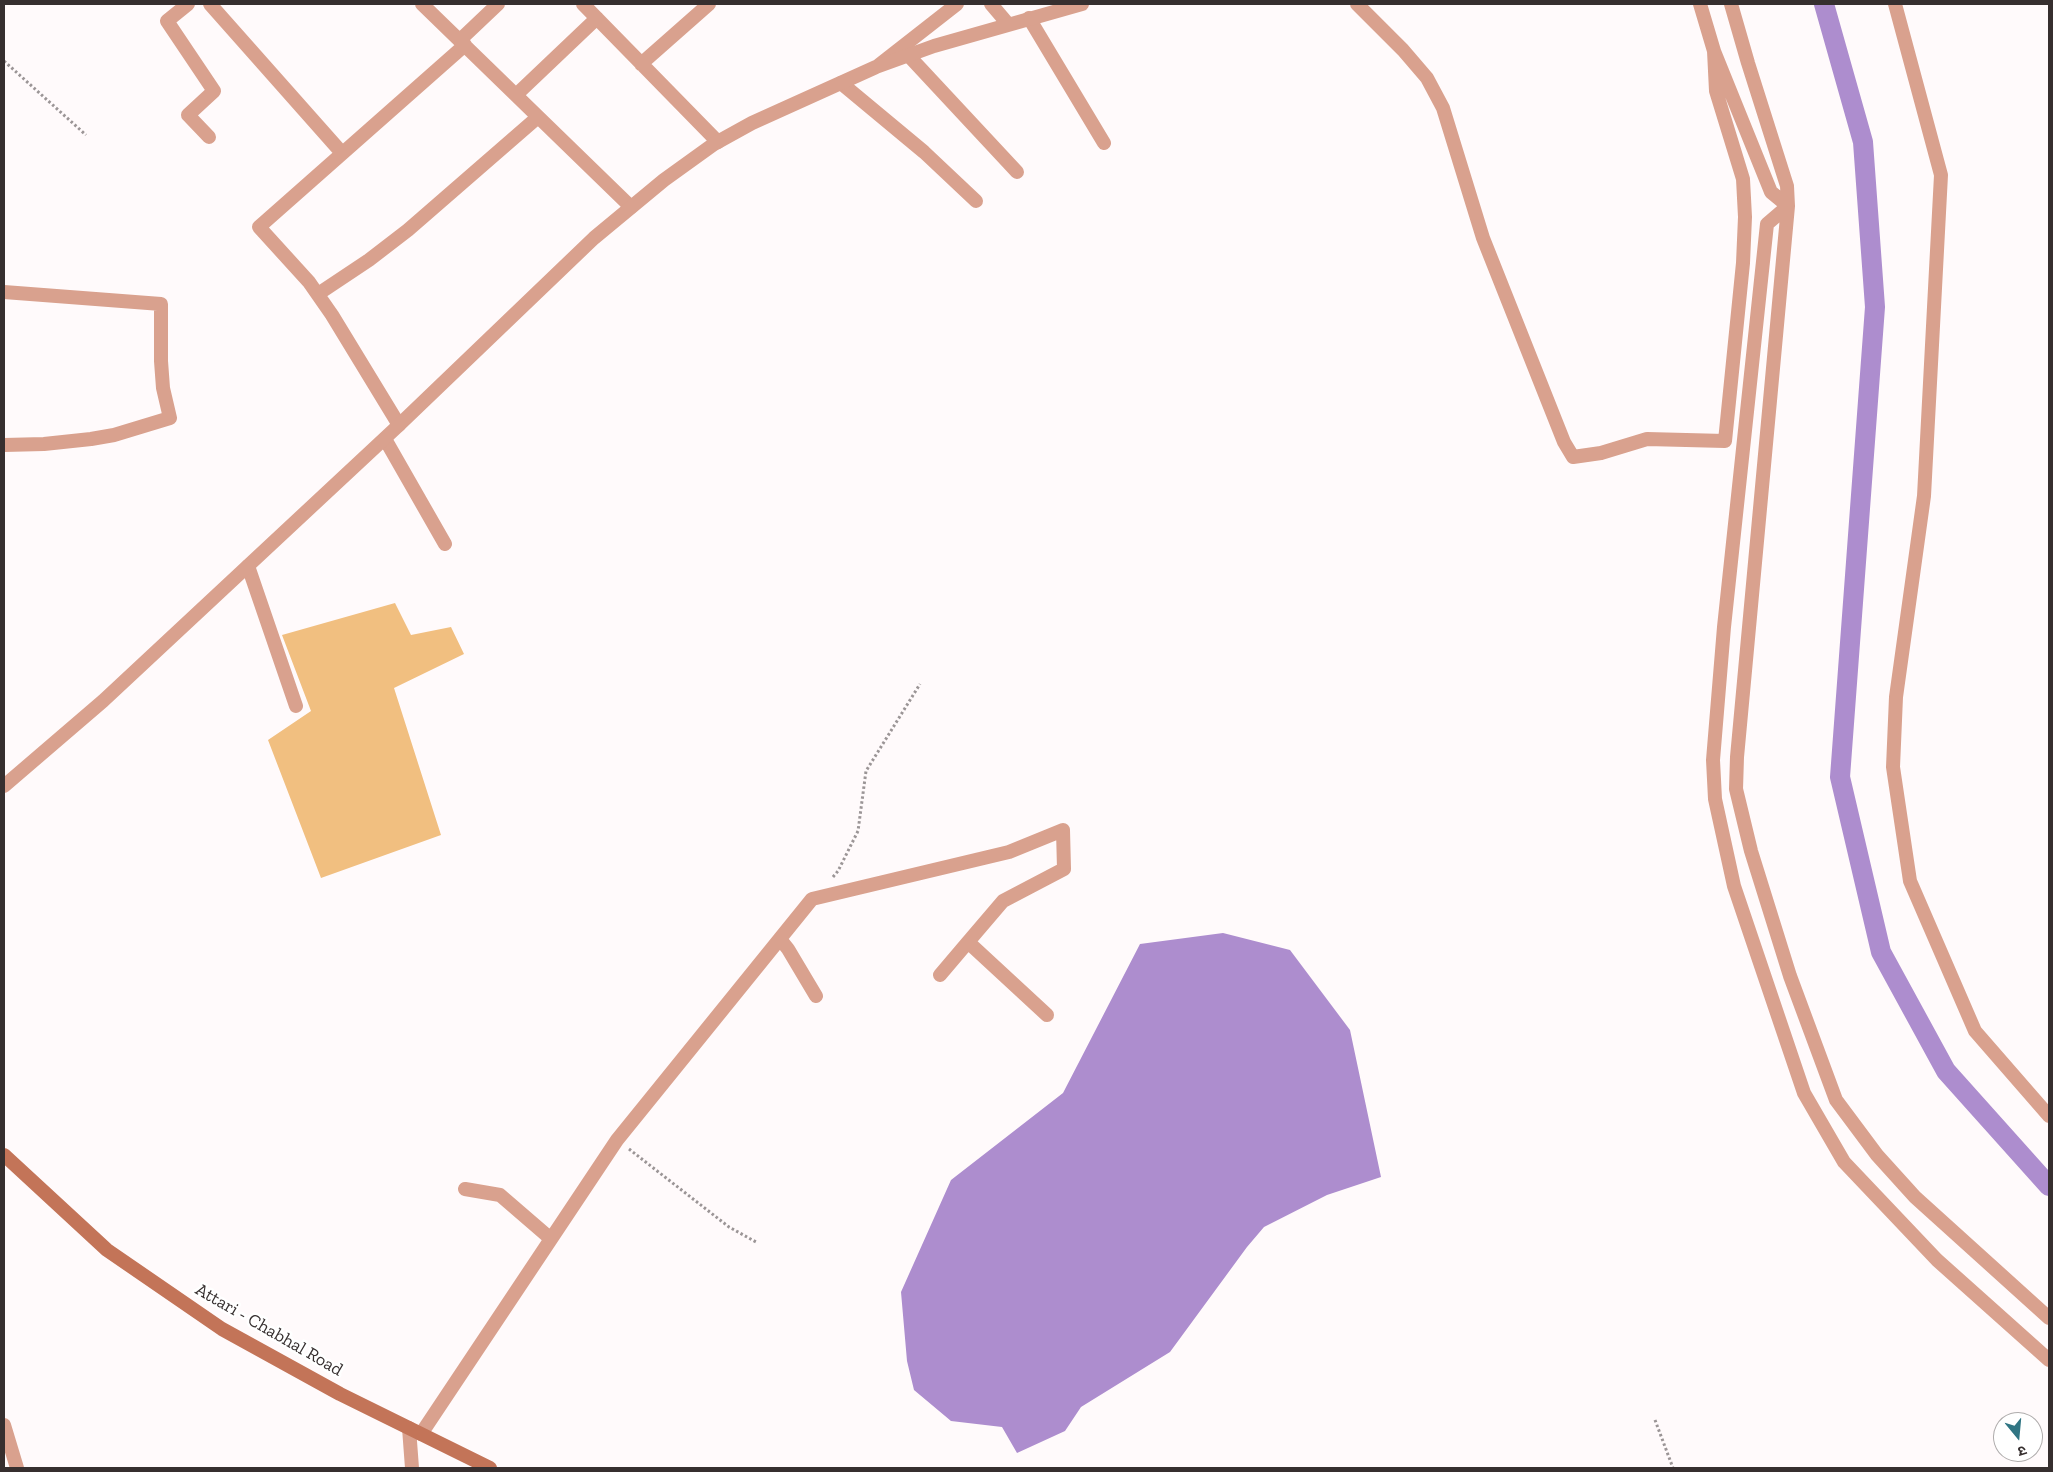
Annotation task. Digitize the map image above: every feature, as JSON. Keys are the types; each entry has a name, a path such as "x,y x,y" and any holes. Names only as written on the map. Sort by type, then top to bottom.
{"main road":[{"name":"Attari - Chabhal Road","path":"4,1155 107,1250 222,1329 340,1394 490,1468"}],"street":[{"path":"188,4 167,20 214,91 188,115 209,137"},
{"path":"210,4 342,153"},
{"path":"422,4 631,207"},
{"path":"399,425 318,294 259,227 462,42 498,4"},
{"path":"583,4 718,142"},
{"path":"641,64 709,4"},
{"path":"876,67 957,4"},
{"path":"991,4 1008,24"},
{"path":"4,786 103,702 399,425 594,238 631,207 718,142 752,123 876,67 1008,24 1082,4"},
{"path":"1357,4 1403,50 1427,78 1443,108 1483,238 1564,442 1573,457 1601,453 1647,439 1725,441 1745,217 1742,180 1716,91 1714,51"},
{"path":"1700,4 1714,51 1771,192 1788,206"},
{"path":"1731,4 1787,186 1788,206 1736,789 1751,851 1790,976 1836,1100 1876,1155 1914,1197 2049,1318"},
{"path":"1896,4 1941,175 1924,496 1896,697 1893,767 1910,881 1975,1031 2049,1116"},
{"path":"516,95 597,18"},
{"path":"1029,18 1104,143"},
{"path":"908,55 1017,172"},
{"path":"841,83 924,152 976,201"},
{"path":"318,294 369,260 408,230 538,116"},
{"path":"1788,206 1767,224 1713,760 1715,799 1734,886 1804,1093 1844,1162 1937,1260 2049,1360"},
{"path":"4,292 161,304 163,388 170,418 114,435 91,439 44,444 4,445"},
{"path":"385,438 444,544"},
{"path":"248,566 296,706"},
{"path":"412,1468 415,1431 551,1239 617,1140 812,899 1009,852 1063,830 1064,869 1003,901 940,975"},
{"path":"780,939 816,996"},
{"path":"968,942 1048,1015"},
{"path":"465,1189 500,1195 551,1239"},
{"path":"4,1425 17,1468"}],"path":[{"path":"4,61 86,135"},
{"path":"832,878 838,871 858,831 866,771 920,684"},
{"path":"617,1140 729,1227 756,1242"},
{"path":"1655,1420 1673,1468"}],"shaded area":[{"path":"395,603 411,635 451,627 464,654 394,688 441,835 321,878 268,740 311,711 282,635"},
{"path":"1223,933 1290,950 1350,1030 1381,1177 1327,1195 1264,1227 1247,1247 1170,1352 1081,1407 1065,1431 1017,1453 1002,1427 951,1421 914,1390 907,1361 901,1292 951,1180 1063,1093 1140,944"}],"waterway":[{"path":"1824,4 1863,142 1875,307 1840,777 1881,952 1946,1071 2049,1186"}]}
